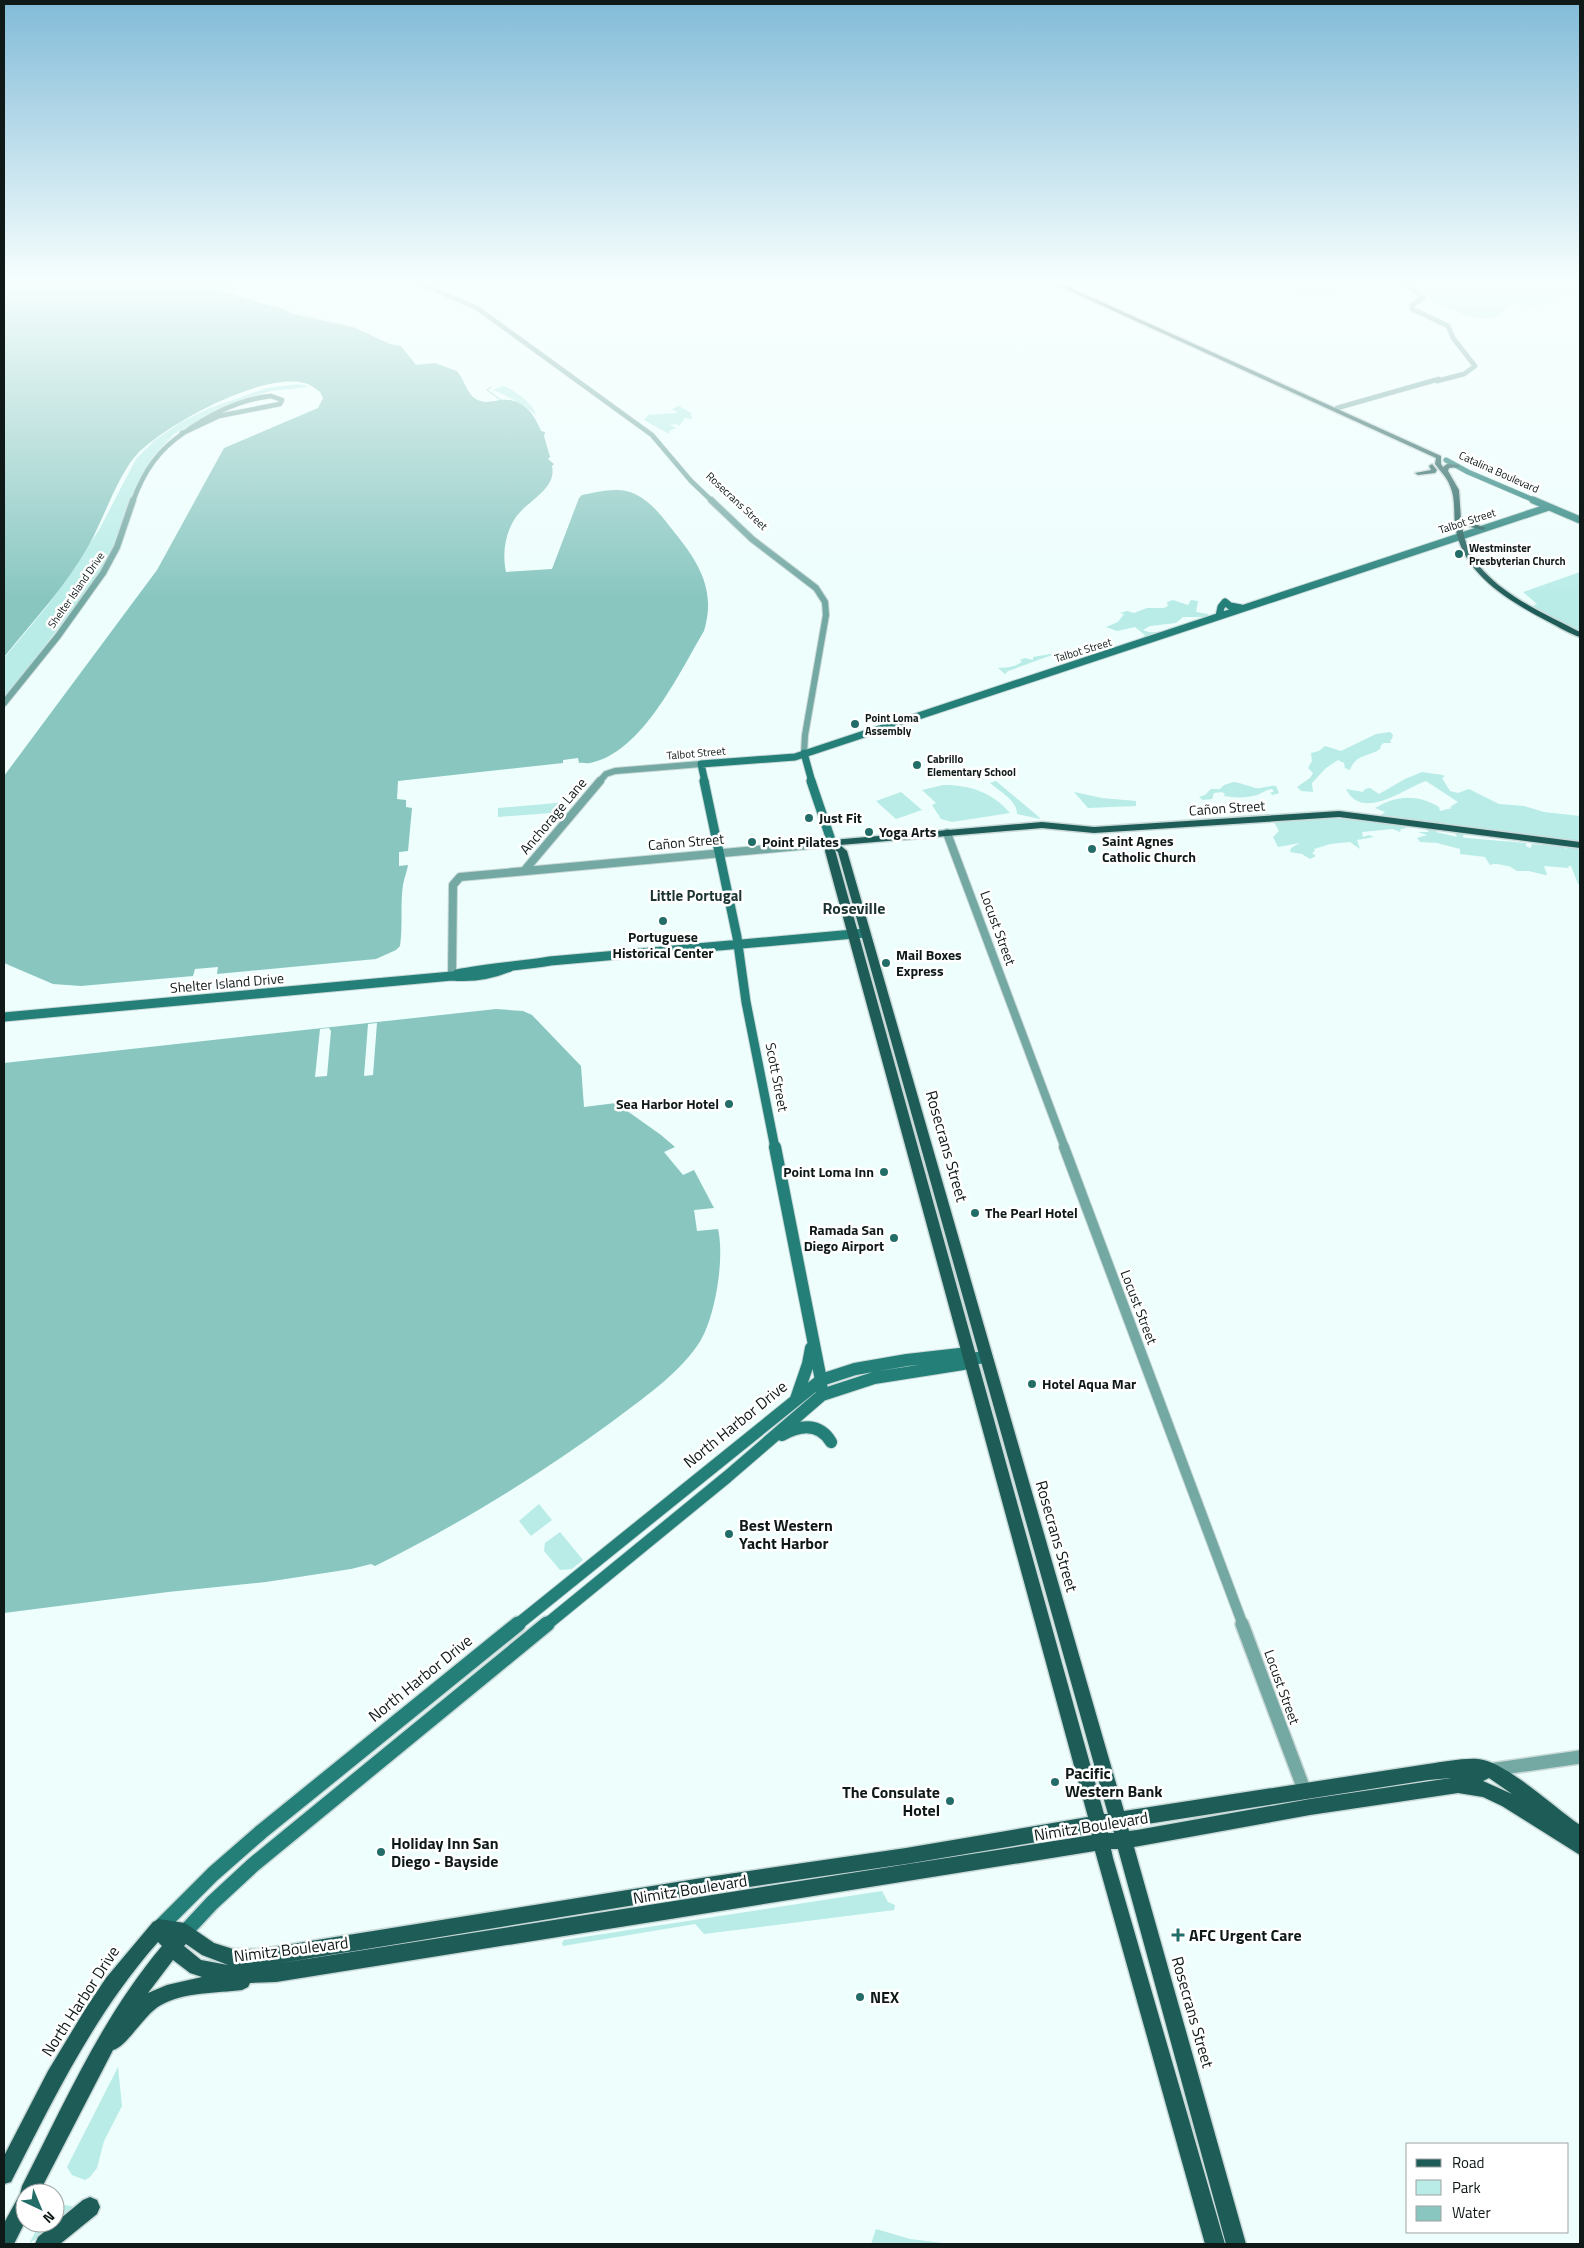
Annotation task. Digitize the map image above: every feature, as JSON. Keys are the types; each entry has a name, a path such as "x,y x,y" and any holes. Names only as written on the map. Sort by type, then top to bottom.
{"main road":[{"name":"Catalina Boulevard","path":"1291,390 1470,469 1546,505"},
{"path":"1402,440 1417,451 1432,466 1454,496"},
{"name":"Catalina Boulevard","path":"1442,458 1580,520"},
{"path":"1442,458 1437,463 1454,485 1460,536 1472,561 1492,582 1524,604 1580,635"},
{"path":"1418,473 1432,472 1434,470 1432,466"},
{"path":"1444,472 1447,466 1457,466"},
{"name":"Talbot Street","path":"701,764 796,756 1460,536 1546,505"},
{"path":"1528,513 1547,511 1565,513"},
{"path":"1458,520 1470,526 1483,528"},
{"path":"1219,616 1221,607 1225,602 1230,606 1242,608"},
{"name":"Rosecrans Street","path":"804,753 816,798 832,843 830,851 859,933 945,1272 962,1326 978,1358 1124,1840 1236,2244"},
{"name":"Scott Street","path":"701,764 720,853 821,1380 822,1395"},
{"name":"Cañon Street","path":"832,843 1042,825 1094,830 1339,814 1580,845"},
{"name":"Shelter Island Drive","path":"4,1017 452,976 471,977 491,974 510,967 550,961 859,933"},
{"path":"795,1400 808,1364 811,1335"},
{"name":"North Harbor Drive","path":"4,2175 60,2068 94,2011 136,1953 213,1874 261,1832 821,1380 852,1369 882,1364 960,1354 978,1358"},
{"name":"Rosecrans Street","path":"978,1358 1102,1843 1215,2244"},
{"path":"34,2183 134,1996 171,1947 212,1903 253,1865 768,1443 822,1395 876,1376 963,1364 978,1358"},
{"path":"768,1443 787,1432 808,1426 821,1430 828,1436 831,1442"},
{"name":"Nimitz Boulevard","path":"159,1928 185,1932 208,1949 219,1954 233,1958 261,1958 582,1905 906,1856 1118,1820 1444,1770 1478,1767 1490,1770 1508,1780 1553,1816 1580,1834"},
{"path":"1448,1786 1490,1770"},
{"name":"Nimitz Boulevard","path":"159,1928 171,1947 191,1964 212,1973 229,1976 276,1972 1124,1840 1246,1818 1448,1786 1475,1787 1496,1794 1513,1802 1580,1847"},
{"path":"98,2062 136,2014 156,1998 276,1972"},
{"path":"45,2244 90,2206"},
{"path":"4,2243 15,2222"}],"street":[{"name":"Rosecrans Street","path":"590,390 652,435 691,481 752,538 812,585 821,595 826,605 826,615 805,735 804,753"},
{"path":"1338,411 1337,408 1403,390"},
{"name":"Shelter Island Drive","path":"4,703 67,625 109,564 117,549 146,471 161,450 182,433 200,421 228,407 263,396 277,396 282,400 280,404 272,407 234,412 207,420 182,433"},
{"path":"228,407 228,410 234,412"},
{"name":"Talbot Street","path":"615,771 701,764"},
{"name":"Anchorage Lane","path":"452,976 455,881 465,876 524,870 604,775 615,771"},
{"name":"Locust Street","path":"947,833 1305,1792"},
{"name":"Cañon Street","path":"524,870 832,843"},
{"path":"1490,1770 1580,1758"}],"green space":[{"path":"262,390 282,390 263,393 228,406 174,434 153,457 145,470 121,535 107,564 4,700 4,658 48,605 99,530 136,459 155,440 181,422 210,408"},
{"path":"493,390 512,390 531,406 536,415 516,401"},
{"path":"679,406 691,413 692,419 685,418 679,426 676,424 670,425 676,428 669,431 669,434 644,420 648,415 678,413 672,409"},
{"path":"1580,572 1580,632 1533,606 1537,604 1523,592"},
{"path":"1173,600 1188,605 1191,600 1198,601 1196,612 1208,614 1207,617 1183,617 1176,623 1150,626 1143,630 1154,632 1189,623 1145,638 1143,637 1145,635 1135,627 1117,631 1106,627 1118,622 1124,614 1120,613 1127,611 1134,613 1147,608 1164,608 1168,606 1167,602"},
{"path":"1068,651 1076,657 1065,660 1054,655 1008,671 1005,674 998,668 1010,667 1022,662 1020,660 1025,658 1033,660 1033,657"},
{"path":"1390,732 1393,735 1390,740 1391,743 1384,743 1377,751 1357,759 1350,770 1345,768 1344,763 1338,760 1326,768 1312,783 1313,792 1301,791 1297,787 1310,778 1313,773 1308,768 1312,761 1311,753 1319,751 1325,746 1341,751 1376,734"},
{"path":"1422,772 1445,776 1442,778 1450,791 1458,793 1469,789 1499,804 1524,806 1544,812 1580,816 1580,841 1381,815 1385,812 1375,808 1399,799 1415,798 1439,807 1440,811 1452,808 1450,807 1458,802 1426,781 1373,803 1362,803 1353,798 1346,789 1363,792 1365,789 1370,788 1379,794 1405,779"},
{"path":"996,781 1040,819 1017,814 1011,801 990,783"},
{"path":"1234,782 1255,788 1276,786 1279,793 1273,795 1270,793 1274,791 1272,789 1249,797 1228,797 1224,796 1225,794 1222,792 1214,793 1212,799 1203,800 1199,797 1205,795 1211,789 1220,789 1224,785"},
{"path":"943,785 962,786 980,791 996,800 1010,813 952,822 941,819 932,805 936,803 922,790"},
{"path":"901,792 922,810 896,819 876,801"},
{"path":"1074,792 1102,798 1136,801 1136,806 1088,808"},
{"path":"568,802 568,808 564,812 498,817 498,808"},
{"path":"1336,818 1396,824 1407,828 1401,829 1400,832 1393,829 1362,832 1363,837 1369,835 1374,837 1357,840 1360,849 1350,842 1330,844 1314,849 1315,851 1312,853 1316,856 1310,859 1302,854 1290,852 1291,848 1300,843 1278,847 1273,837 1279,831 1274,822"},
{"path":"1425,828 1438,830 1436,832 1457,837 1454,831 1460,832 1464,835 1462,837 1466,838 1526,843 1526,846 1530,848 1531,844 1564,846 1565,849 1568,847 1580,848 1580,884 1578,884 1571,866 1568,866 1569,868 1544,866 1547,875 1529,871 1517,871 1509,866 1490,865 1485,857 1460,854 1460,849 1437,843 1420,842 1417,838 1427,835 1418,832 1429,832"},
{"path":"539,1504 552,1520 531,1536 519,1521"},
{"path":"560,1532 583,1560 572,1569 560,1570 544,1551 545,1543"},
{"path":"882,1891 888,1902 895,1905 894,1910 704,1934 695,1924 563,1946 562,1943 564,1940"},
{"path":"118,2067 122,2106 104,2141 97,2168 85,2180 72,2175 67,2167"},
{"path":"65,2205 72,2206 74,2209 65,2216"},
{"path":"876,2229 910,2239 951,2244 871,2244"},
{"path":"35,2233 43,2233 29,2244"}],"water":[{"path":"4,390 248,390 217,402 193,415 153,440 139,452 124,472 95,534 80,560 49,603 4,657"},
{"path":"317,390 468,390 473,397 481,401 511,400 524,406 534,417 541,431 545,432 544,436 550,457 548,459 554,464 550,481 546,488 521,511 512,523 507,536 504,558 506,572 552,569 579,498 582,495 609,490 623,490 646,500 655,509 696,563 702,575 708,601 704,631 671,689 657,709 626,744 609,756 589,763 579,763 578,758 563,760 563,763 398,781 397,799 406,800 406,807 412,808 408,851 399,852 399,866 408,865 402,892 400,946 396,950 376,959 217,974 218,967 195,969 193,976 81,986 53,984 4,963 4,776 157,570 224,448 318,408 323,398"},
{"path":"496,1009 523,1011 532,1015 581,1066 584,1107 616,1103 675,1147 664,1152 683,1175 694,1170 714,1208 694,1210 697,1231 718,1229 720,1241 717,1289 709,1322 697,1346 679,1368 647,1395 556,1461 467,1517 375,1566 371,1564 351,1569 266,1582 168,1592 4,1613 4,1063"}],"pier":[{"path":"377,1023 373,1075 364,1076 368,1024"},
{"path":"329,1028 331,1031 327,1076 315,1077 320,1029"}],"waterway":[{"path":"487,390 501,400"}],"place":[{"name":"Westminster Presbyterian Church","path":"1459,554"},
{"name":"Point Loma Assembly","path":"855,724"},
{"name":"Cabrillo Elementary School","path":"917,765"},
{"name":"Just Fit","path":"809,818"},
{"name":"Yoga Arts","path":"869,832"},
{"name":"Point Pilates","path":"752,842"},
{"name":"Saint Agnes Catholic Church","path":"1092,849"},
{"name":"Portuguese Historical Center","path":"663,921"},
{"name":"Mail Boxes Express","path":"886,963"},
{"name":"Sea Harbor Hotel","path":"729,1104"},
{"name":"Point Loma Inn","path":"884,1172"},
{"name":"The Pearl Hotel","path":"975,1213"},
{"name":"Ramada San Diego Airport","path":"894,1238"},
{"name":"Hotel Aqua Mar","path":"1032,1384"},
{"name":"Best Western Yacht Harbor","path":"729,1534"},
{"name":"Pacific Western Bank","path":"1055,1782"},
{"name":"The Consulate Hotel","path":"950,1801"},
{"name":"Holiday Inn San Diego - Bayside","path":"381,1852"},
{"name":"AFC Urgent Care","path":"1178,1935"},
{"name":"NEX","path":"860,1997"}],"district":[{"name":"Little Portugal","path":"696,896"},
{"name":"Roseville","path":"854,908"}]}
